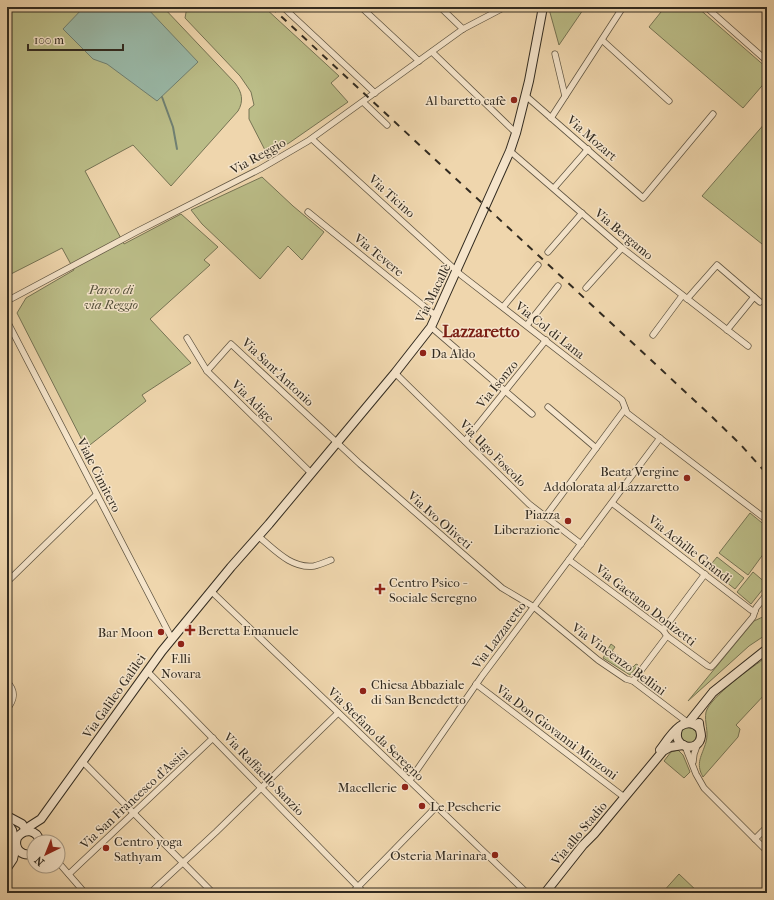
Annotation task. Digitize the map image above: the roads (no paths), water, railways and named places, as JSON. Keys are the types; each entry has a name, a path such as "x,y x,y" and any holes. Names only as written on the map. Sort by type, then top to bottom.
{"street":[{"path":"283,7 375,93"},
{"path":"361,7 419,61"},
{"path":"440,7 463,29"},
{"name":"Via Reggio","path":"7,301 125,237 264,167 312,139 463,29 505,7"},
{"path":"552,118 623,7"},
{"path":"706,7 767,61"},
{"name":"Via Macallè","path":"212,591 431,327 510,151 526,96 542,9"},
{"path":"602,40 669,101"},
{"path":"432,52 516,133"},
{"path":"555,54 565,96"},
{"name":"Via Mozart","path":"526,96 643,198 713,114"},
{"path":"363,102 387,125"},
{"name":"Via Ticino","path":"312,139 457,270"},
{"path":"554,188 588,149"},
{"name":"Via Bergamo","path":"510,151 622,248 748,346"},
{"name":"Via Tevere","path":"308,212 436,316"},
{"path":"548,252 582,213"},
{"path":"586,288 622,248"},
{"path":"503,307 538,265"},
{"path":"653,335 685,298 717,265 760,302"},
{"name":"Via Col di Lana","path":"457,270 622,400 627,413 767,520"},
{"path":"527,325 558,286"},
{"path":"727,330 754,297"},
{"name":"Viale Cimitero","path":"7,321 172,639"},
{"path":"431,327 532,414"},
{"name":"Via Adige","path":"187,338 207,370 311,473"},
{"name":"Via Isonzo","path":"465,441 546,340"},
{"name":"Via Sant'Antonio","path":"207,370 232,344 336,442"},
{"name":"Via Ugo Foscolo","path":"394,373 529,504 581,544"},
{"path":"548,407 596,448"},
{"path":"545,517 625,409"},
{"path":"581,544 660,438"},
{"name":"Via Ivo Oliveti","path":"336,442 502,588 534,607"},
{"path":"7,582 96,495"},
{"name":"Via Achille Grandi","path":"612,503 751,610 755,611"},
{"path":"258,536 285,559 293,563 314,566 331,560"},
{"name":"Via Lazzaretto","path":"410,780 476,684 581,544"},
{"name":"Via Gaetano Donizetti","path":"569,560 663,630 667,636 711,667 752,618 755,611"},
{"path":"663,630 705,574"},
{"name":"Via Galileo Galilei","path":"16,844 18,835 21,832 41,819 146,671 212,591"},
{"name":"Via Stefano da Seregno","path":"212,591 338,714 410,780 436,807 527,893"},
{"path":"755,611 767,594"},
{"name":"Via Vincenzo Bellini","path":"534,607 598,660 626,679 633,681 688,722"},
{"path":"633,681 667,636"},
{"name":"Via allo Stadio","path":"545,893 631,789 652,759 678,728 688,722 713,692 767,649"},
{"name":"Via Raffaello Sanzio","path":"146,671 262,787 364,893"},
{"path":"7,682 12,687 13,697 7,709"},
{"name":"Via Don Giovanni Minzoni","path":"476,684 624,797"},
{"path":"693,766 693,758 701,736 699,728 699,710"},
{"name":"Via Vincenzo Bellini","path":"673,712 678,720 678,728"},
{"path":"150,893 338,714"},
{"path":"688,722 694,723 699,728"},
{"path":"678,728 677,737 679,742 684,746 704,788 767,851"},
{"name":"Via San Francesco d'Assisi","path":"70,874 213,738"},
{"name":"Via allo Stadio","path":"631,789 665,749 674,746 692,746 698,743"},
{"path":"82,762 213,893"},
{"path":"352,893 436,807"},
{"path":"7,816 35,834"},
{"name":"Via Galileo Galilei","path":"40,834 41,819"},
{"path":"7,822 12,830 20,852 26,853"},
{"path":"755,839 767,827"},
{"path":"7,868 13,860 16,844"},
{"path":"13,860 26,856"},
{"path":"66,870 85,893"}],"waterway":[{"path":"162,97 173,127 177,149"}],"railway":[{"path":"271,7 708,413 740,444 767,474"}],"place":[{"name":"Al baretto cafè","path":"514,100"},
{"name":"Da Aldo","path":"423,353"},
{"name":"Beata Vergine Addolorata al Lazzaretto","path":"687,478"},
{"name":"Piazza Liberazione","path":"568,521"},
{"name":"Centro Psico - Sociale Seregno","path":"380,589"},
{"name":"Beretta Emanuele","path":"190,630"},
{"name":"Bar Moon","path":"161,632"},
{"name":"F.lli Novara","path":"181,644"},
{"name":"Chiesa Abbaziale di San Benedetto","path":"363,691"},
{"name":"Macellerie","path":"405,787"},
{"name":"Le Pescherie","path":"422,806"},
{"name":"Centro yoga Sathyam","path":"106,848"},
{"name":"Osteria Marinara","path":"495,855"}],"district":[{"name":"Lazzaretto","path":"481,331"}],"park label":[{"name":"Parco di via Reggio","path":"111,296"}]}
